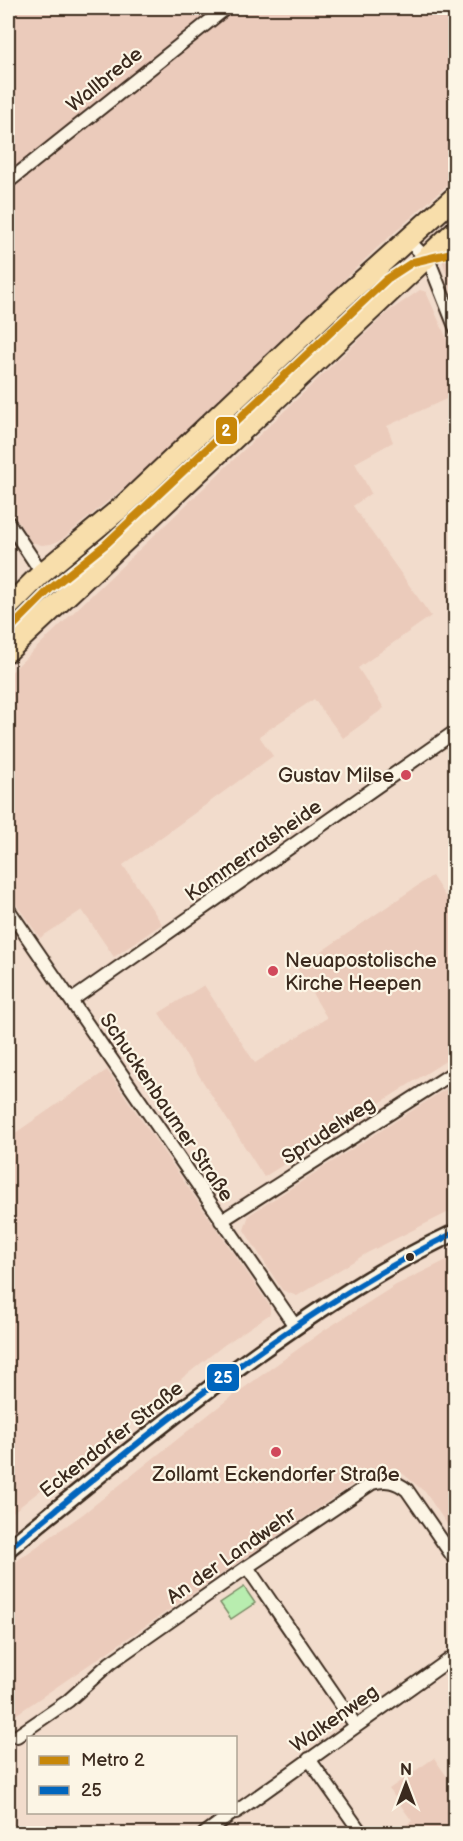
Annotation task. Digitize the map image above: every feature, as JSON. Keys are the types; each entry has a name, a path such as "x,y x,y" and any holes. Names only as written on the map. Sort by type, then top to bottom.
{"main road":[{"path":"8,607 42,573 130,500 334,306 456,196"},
{"path":"8,651 456,230"},
{"path":"42,573 56,604"}],"street":[{"name":"Wallbrede","path":"8,182 226,8"},
{"path":"408,240 426,258 456,329"},
{"path":"8,522 42,573"},
{"name":"Kammerratsheide","path":"72,1000 456,731"},
{"name":"Schuckenbaumer Straße","path":"8,909 295,1326"},
{"name":"Sprudelweg","path":"221,1221 456,1071"},
{"name":"Eckendorfer Straße","path":"8,1548 203,1393 295,1326 400,1259 456,1232"},
{"name":"An der Landwehr","path":"17,1736 68,1701 110,1663 372,1483 387,1481 407,1490 456,1561"},
{"path":"247,1567 356,1726"},
{"name":"Walkenweg","path":"237,1811 456,1655"},
{"path":"309,1760 363,1833"},
{"name":"Walkenweg","path":"204,1833 232,1814"}],"shaded area":[{"path":"8,8 455,8 455,178 376,249 137,477 61,540 42,545 31,542 8,505"},
{"path":"455,241 455,305 443,262 443,253"},
{"path":"420,290 426,292 455,357 455,395 387,426 393,442 355,463 371,493 353,506 431,616 358,668 384,708 343,738 314,699 259,736 273,756 123,865 162,924 114,957 82,910 40,938 8,893 8,675 388,312"},
{"path":"432,876 455,912 455,1055 264,1177 159,1013 204,985 255,1063 327,1018 297,968"},
{"path":"107,1070 270,1306 270,1314 224,1345 8,1516 8,1138"},
{"path":"455,1083 455,1209 367,1253 297,1296 282,1290 244,1230 249,1215"},
{"path":"455,1256 455,1536 425,1492 402,1473 387,1469 374,1470 8,1720 8,1567 83,1514 227,1400 323,1331 396,1285"},
{"path":"434,1758 452,1784 455,1797 455,1824 443,1833 394,1833 412,1821 389,1789"}],"green space":[{"path":"244,1587 255,1603 231,1619 220,1603"}],"metro line":[{"name":"2","path":"8,631 50,589 106,544 387,279 413,262 456,252"}],"transit line":[{"name":"25","path":"8,1549 114,1462 279,1338 395,1264 456,1232"}],"place":[{"name":"Gustav Milse","path":"406,775"},
{"name":"Neuapostolische Kirche Heepen","path":"273,971"},
{"name":"Zollamt Eckendorfer Straße","path":"276,1452"}]}
